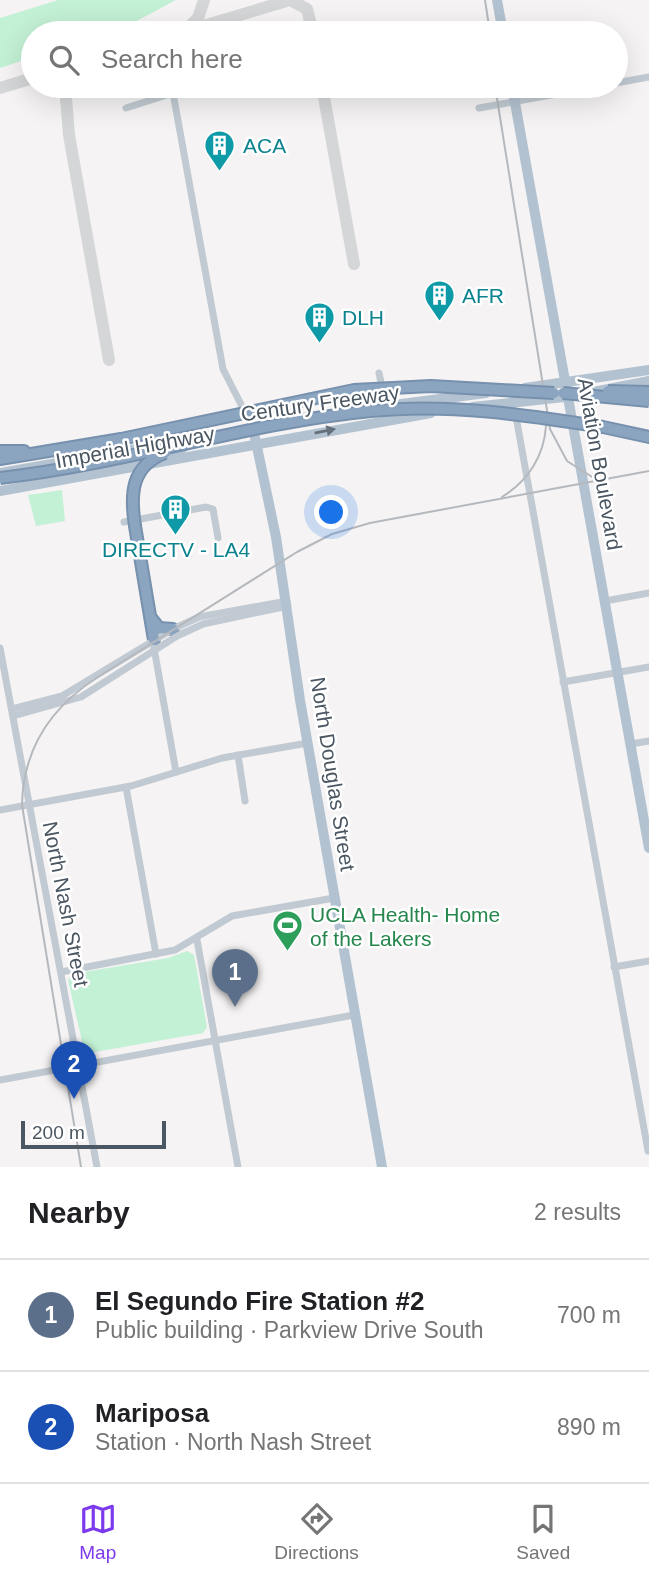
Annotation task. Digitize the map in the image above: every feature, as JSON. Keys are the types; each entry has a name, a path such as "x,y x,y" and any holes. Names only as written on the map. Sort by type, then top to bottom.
{"highway":[{"name":"Century Freeway","path":"0,459 44,454 354,390 431,386 566,391 649,401"},
{"path":"566,391 649,392"},
{"name":"Century Freeway","path":"0,477 46,472 307,419 401,409 477,410 603,427 649,430"},
{"path":"603,427 649,437"},
{"path":"154,646 132,508 135,479 153,458 194,441"},
{"path":"0,451 44,454"},
{"path":"150,617 159,628 173,629"}],"main road":[{"path":"497,0 501,21"},
{"name":"Aviation Boulevard","path":"514,98 646,815 649,848"},
{"path":"566,391 649,372"},
{"path":"566,391 649,381"},
{"name":"Imperial Highway","path":"0,491 253,428 466,395 566,391"},
{"name":"Imperial Highway","path":"0,477 258,444 566,391"},
{"path":"386,420 393,412 466,395"},
{"name":"North Douglas Street","path":"253,428 287,604 334,898 382,1167"}],"street":[{"path":"628,81 649,77"},
{"path":"126,108 157,98"},
{"path":"174,98 223,369 253,428"},
{"path":"479,108 537,98"},
{"path":"379,373 386,406"},
{"path":"514,402 648,1151"},
{"path":"124,522 206,507 213,509 218,538"},
{"path":"605,601 649,593"},
{"path":"154,646 173,629 211,613 287,604"},
{"path":"12,713 62,696 154,646 211,621 287,604"},
{"path":"154,646 176,772"},
{"name":"North Nash Street","path":"0,648 97,1167"},
{"path":"564,682 649,667"},
{"path":"631,744 649,741"},
{"path":"0,810 126,787 238,755 308,743"},
{"path":"238,755 245,801"},
{"path":"126,787 156,954"},
{"path":"61,972 175,950 197,940 214,925 232,916 334,898"},
{"path":"197,940 238,1167"},
{"path":"614,967 649,961"},
{"path":"0,1080 354,1015"}],"green space":[{"path":"58,0 176,0 137,21 21,21 21,61 0,68 0,18"},
{"path":"62,490 65,521 36,526 28,495"},
{"path":"187,951 194,955 207,1027 203,1033 89,1053 84,1050 68,980 72,974 168,958"}],"taxiway":[{"path":"195,21 204,0"},
{"path":"220,21 290,0 307,9 310,21"},
{"path":"0,88 21,82"},
{"path":"66,98 69,135 109,360"},
{"path":"324,98 354,264"}],"tram line":[{"path":"485,0 488,21"},
{"path":"497,98 550,429 567,461 597,480"},
{"path":"502,497 520,483 533,467 542,447 546,426"},
{"path":"81,1167 22,805 24,784 34,747 54,716 66,702 98,677 297,552 332,534 370,523 649,471"}],"place":[{"name":"ACA","path":"220,172"},
{"name":"AFR","path":"439,322"},
{"name":"DLH","path":"319,344"},
{"name":"DIRECTV - LA4","path":"176,536"},
{"name":"UCLA Health- Home of the Lakers","path":"287,953"},
{"name":"El Segundo Fire Station #2","path":"235,1007"},
{"name":"Mariposa","path":"74,1099"}]}
